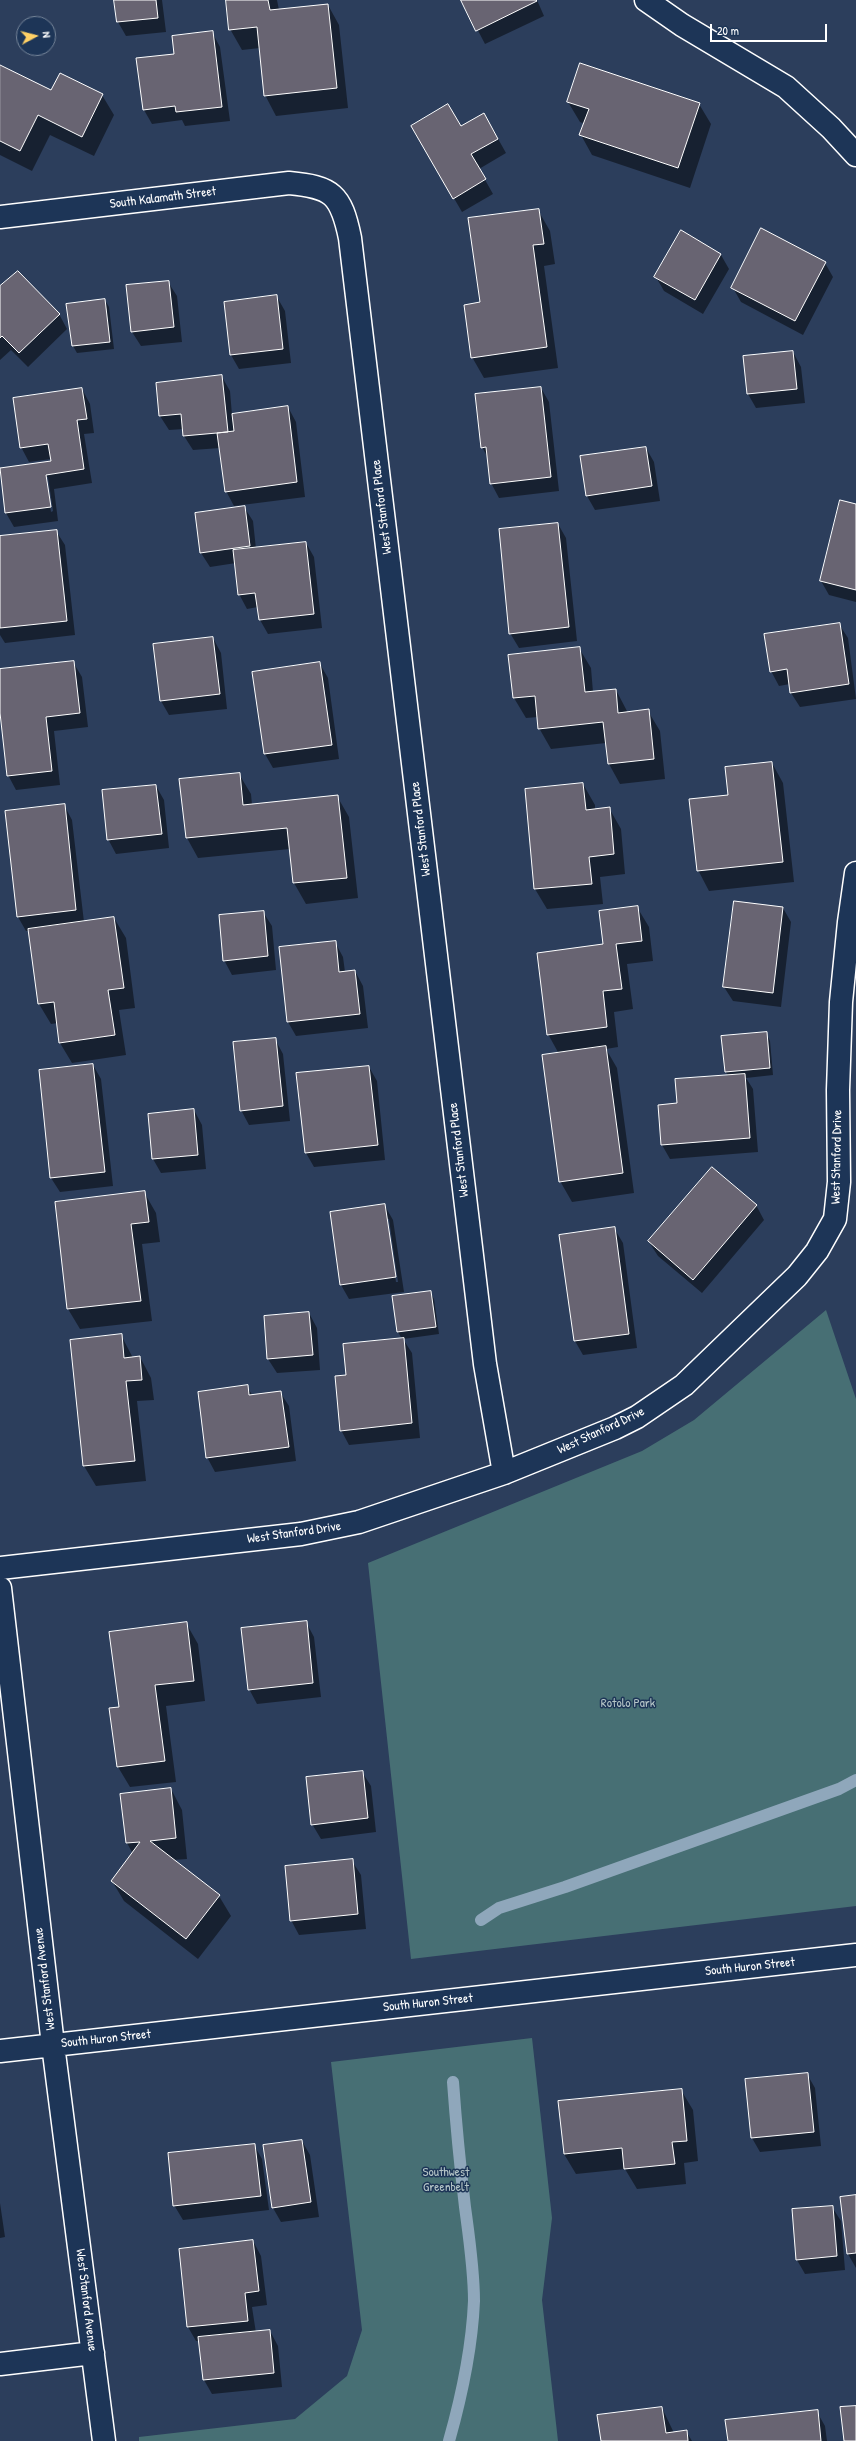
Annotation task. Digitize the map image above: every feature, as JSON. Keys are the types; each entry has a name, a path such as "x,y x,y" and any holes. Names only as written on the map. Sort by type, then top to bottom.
{"street":[{"path":"646,0 682,25 786,87 831,128 856,155"},
{"name":"South Kalamath Street","path":"0,217 289,183 314,185 326,190"},
{"name":"West Stanford Place","path":"326,190 337,201 344,214 350,238 485,1364 504,1473"},
{"name":"West Stanford Drive","path":"0,1568 329,1530 382,1516 504,1473 615,1428 637,1417 684,1386 797,1276 824,1241 835,1219 837,1204 838,1090 841,1002 849,922 856,873"},
{"name":"West Stanford Avenue","path":"0,1588 53,2045 104,2441"},
{"name":"South Huron Street","path":"0,2051 856,1955"},
{"path":"0,2364 93,2353"}],"green space":[{"name":"Rotolo Park","path":"826,1310 856,1399 856,1906 411,1959 368,1563 642,1451 694,1420"},
{"name":"Southwest Greenbelt","path":"532,2038 552,2218 542,2300 558,2441 139,2441 139,2437 295,2419 347,2376 362,2330 331,2062"}],"building":[{"path":"114,0 156,0 158,18 117,22"},
{"path":"226,0 268,0 270,10 328,4 337,88 264,96 257,27 229,30"},
{"path":"461,0 536,0 537,1 476,31"},
{"path":"213,31 222,107 176,112 175,106 143,110 136,58 174,54 172,36"},
{"path":"580,63 700,103 678,168 579,135 589,109 567,102"},
{"path":"0,65 51,90 60,73 103,94 82,137 38,115 20,151 0,141"},
{"path":"448,104 461,126 484,113 498,139 471,154 486,179 453,199 411,126"},
{"path":"539,209 544,244 533,245 547,347 471,358 464,305 480,302 468,218"},
{"path":"761,228 826,262 795,321 731,288"},
{"path":"681,230 721,254 695,300 654,277"},
{"path":"18,271 60,314 19,353 2,336 0,338 0,286"},
{"path":"169,281 174,327 131,332 126,285"},
{"path":"277,295 283,349 230,355 224,302"},
{"path":"105,299 110,342 72,346 66,304"},
{"path":"793,351 797,389 747,394 743,356"},
{"path":"222,375 228,432 183,436 181,414 159,416 156,383"},
{"path":"541,387 551,477 490,484 486,447 481,448 475,394"},
{"path":"82,388 87,419 77,420 84,469 46,475 51,507 5,513 0,468 51,461 48,444 20,448 13,398"},
{"path":"288,406 297,482 225,492 217,433 234,431 232,414"},
{"path":"646,447 652,486 586,496 580,456"},
{"path":"840,500 856,504 856,590 820,581"},
{"path":"245,506 250,546 200,553 195,513"},
{"path":"558,523 569,627 509,634 499,529"},
{"path":"57,530 67,621 0,628 0,536"},
{"path":"306,542 314,614 259,620 255,593 238,595 233,550"},
{"path":"840,623 849,684 790,693 787,669 770,672 764,634"},
{"path":"213,637 220,694 160,701 153,644"},
{"path":"580,647 585,692 616,689 618,713 649,709 654,759 608,764 603,722 538,729 535,696 513,698 508,655"},
{"path":"74,661 80,713 46,717 52,771 7,776 0,713 0,669"},
{"path":"320,662 332,745 264,754 252,672"},
{"path":"772,762 783,862 697,871 689,799 728,795 725,767"},
{"path":"240,773 243,805 338,795 347,878 293,883 287,828 186,838 179,779"},
{"path":"583,783 586,810 610,807 614,854 589,857 592,884 534,889 525,789"},
{"path":"156,785 162,834 107,840 102,790"},
{"path":"65,804 76,910 17,917 5,811"},
{"path":"734,901 783,907 773,993 723,987"},
{"path":"638,906 642,941 616,944 622,989 603,991 607,1027 547,1035 537,953 603,944 599,911"},
{"path":"264,911 268,956 223,961 219,915"},
{"path":"114,917 124,988 108,990 115,1035 59,1043 54,1002 38,1004 28,929"},
{"path":"336,941 339,972 355,970 360,1014 287,1022 279,947"},
{"path":"767,1032 770,1068 725,1072 721,1036"},
{"path":"276,1038 283,1106 240,1111 233,1042"},
{"path":"606,1046 623,1173 559,1182 542,1055"},
{"path":"93,1064 105,1172 50,1178 39,1070"},
{"path":"369,1066 378,1145 305,1153 296,1073"},
{"path":"745,1074 750,1138 661,1145 658,1105 677,1103 675,1079"},
{"path":"194,1109 198,1155 152,1159 148,1114"},
{"path":"712,1167 757,1205 693,1280 648,1241"},
{"path":"145,1191 149,1222 131,1224 141,1301 67,1309 55,1202"},
{"path":"385,1204 396,1277 340,1285 330,1212"},
{"path":"615,1227 629,1334 574,1341 559,1235"},
{"path":"431,1291 436,1327 397,1332 392,1296"},
{"path":"309,1312 313,1355 267,1359 264,1316"},
{"path":"122,1334 124,1358 140,1356 142,1380 126,1381 135,1461 83,1466 70,1340"},
{"path":"404,1338 412,1423 340,1431 335,1376 346,1375 343,1344"},
{"path":"248,1385 249,1395 281,1391 289,1447 206,1458 198,1392"},
{"path":"307,1621 313,1683 248,1690 241,1628"},
{"path":"187,1622 194,1681 155,1685 165,1761 117,1767 109,1708 119,1707 109,1632"},
{"path":"363,1771 368,1818 311,1825 306,1777"},
{"path":"171,1788 176,1838 150,1841 220,1895 186,1939 111,1881 140,1842 126,1843 120,1794"},
{"path":"353,1859 358,1914 290,1921 285,1866"},
{"path":"808,2073 814,2132 751,2138 745,2079"},
{"path":"682,2089 687,2141 672,2142 675,2164 624,2169 622,2148 564,2154 558,2101"},
{"path":"302,2140 311,2202 272,2208 263,2145"},
{"path":"255,2144 261,2196 173,2206 168,2153"},
{"path":"856,2195 856,2253 847,2254 840,2197"},
{"path":"833,2206 837,2256 796,2260 792,2209"},
{"path":"253,2240 259,2291 245,2293 248,2321 187,2327 179,2249"},
{"path":"270,2330 274,2373 203,2380 198,2337"},
{"path":"856,2406 856,2441 844,2441 840,2407"},
{"path":"662,2407 666,2433 687,2430 688,2441 601,2441 597,2415"},
{"path":"818,2410 821,2441 728,2441 725,2420"}],"waterway":[{"path":"481,1920 499,1908 565,1887 839,1789 856,1780"},
{"path":"449,2441 466,2371 474,2301 470,2242 460,2160 453,2082"}]}
